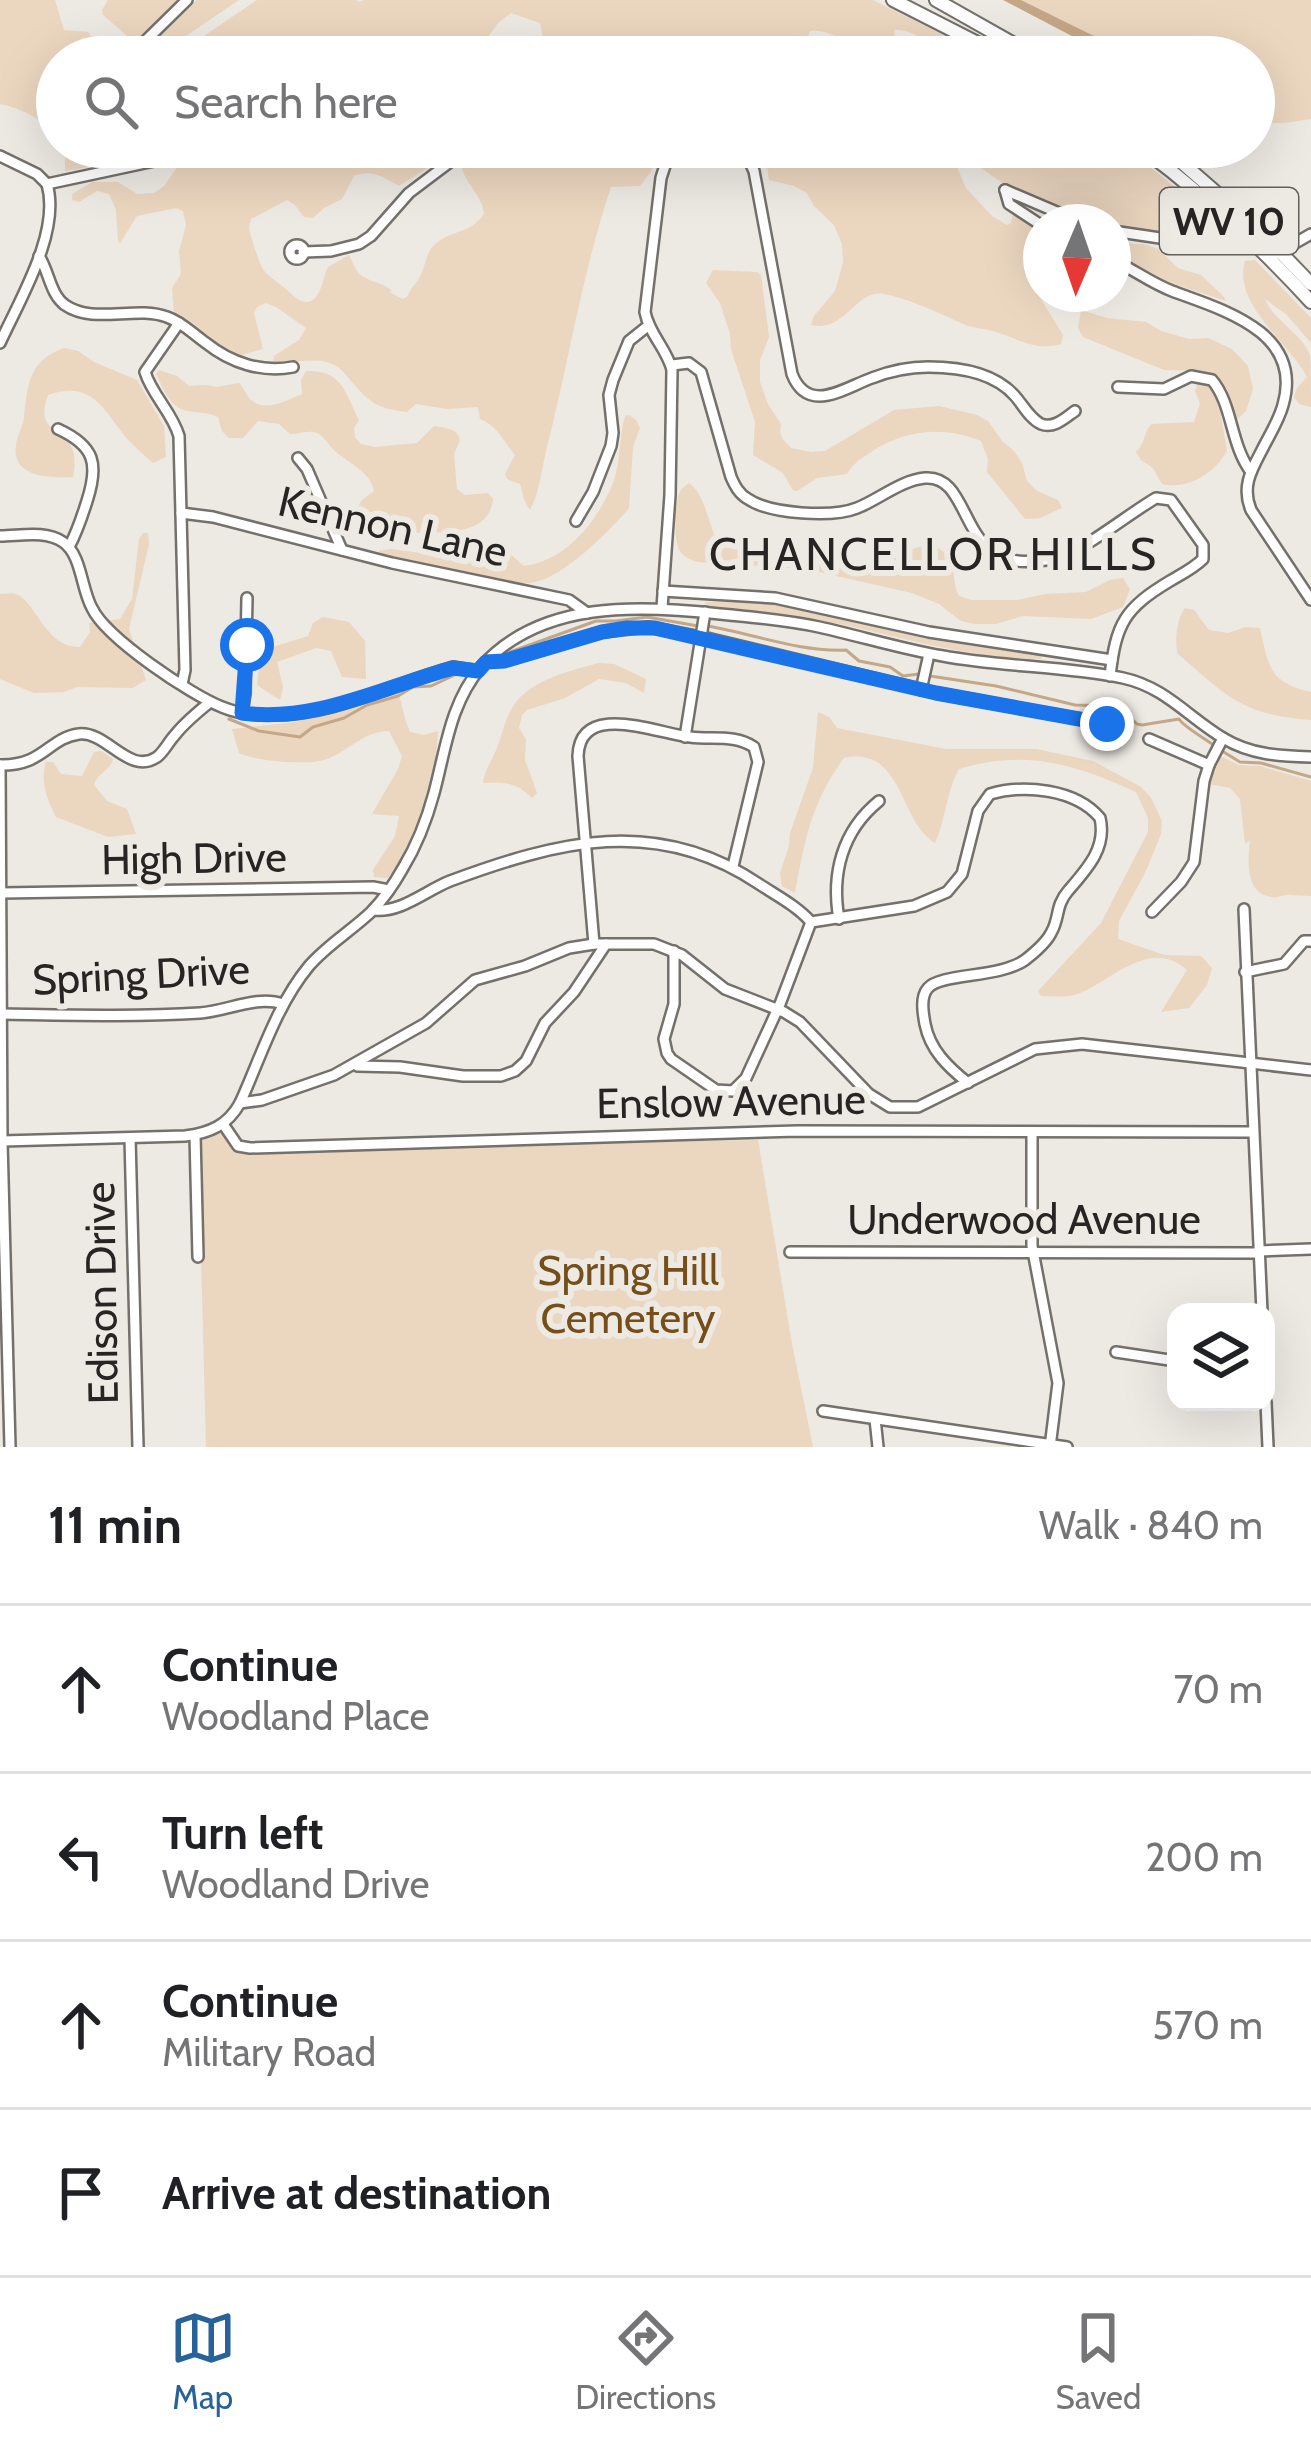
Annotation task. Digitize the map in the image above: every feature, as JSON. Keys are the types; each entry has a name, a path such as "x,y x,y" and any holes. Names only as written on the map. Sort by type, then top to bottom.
{"main road":[{"path":"893,0 964,36"},
{"path":"936,0 1000,36"},
{"name":"WV 10","path":"1168,168 1254,234"},
{"name":"WV 10","path":"1185,168 1311,284"},
{"name":"WV 10","path":"1274,254 1311,302"}],"street":[{"path":"151,36 187,0"},
{"path":"0,343 39,256 48,229 50,198 47,184 37,174 3,162"},
{"path":"47,184 122,168"},
{"path":"303,252 332,251 365,240 415,187 441,168"},
{"path":"662,608 672,365 645,312 663,168"},
{"path":"753,168 792,374 803,391 827,396 898,370 953,368 996,380 1044,425 1075,411"},
{"path":"1023,213 1009,204 1005,190 1038,204"},
{"path":"1131,234 1222,248 1236,246 1254,234"},
{"path":"1274,254 1311,234"},
{"path":"39,256 57,298 67,306 86,312 158,314 234,361 271,369 293,367"},
{"path":"1131,270 1239,316 1278,354 1286,376 1285,400 1251,472 1246,494 1251,510 1311,600"},
{"path":"179,323 145,372 179,436 182,684"},
{"path":"576,521 611,446 609,395 614,380 629,341 649,325"},
{"path":"672,365 689,363 698,368 730,477 739,492 758,505 838,513 930,478 949,487 988,550 1024,562 1059,558 1156,498 1171,500 1203,545 1203,559 1137,602 1115,637 1110,676"},
{"path":"1118,387 1164,389 1191,376 1212,380 1251,472"},
{"path":"58,429 85,447 95,471 69,547"},
{"path":"298,458 308,469 342,550"},
{"name":"Kennon Lane","path":"181,513 569,600 587,613"},
{"path":"0,536 43,535 69,547 89,604 124,643 210,702 242,713 300,714 453,668 504,661 627,628 655,628 921,690 1107,724"},
{"path":"663,591 775,598 952,636 1112,660"},
{"path":"242,713 247,598"},
{"path":"2,1141 195,1135 224,1124 240,1103 283,1004 314,961 374,910 420,836 451,720 482,666 522,635 587,613 662,608 802,623 928,654 1110,676 1158,690 1223,738 1255,752 1311,757"},
{"path":"686,736 705,612"},
{"path":"921,690 928,654"},
{"path":"10,1447 0,765 30,761 68,737 86,734 101,738 129,758 151,760 210,702"},
{"path":"352,1065 492,1077 508,1074 526,1061 544,1023 595,961 578,749 585,733 632,724 749,744 757,752 757,769 733,866"},
{"path":"1152,912 1194,862 1202,794 1209,765 1223,738"},
{"path":"1149,739 1209,765"},
{"path":"374,910 393,908 443,884 543,850 586,844 670,844 733,866 812,922 839,919 924,903 953,886 965,867 978,811 990,794 1051,792 1082,803 1096,813 1102,825 1098,850 1059,903 1045,941 1011,968 935,982 925,993 923,1012 929,1038 941,1059 968,1083"},
{"path":"839,919 835,887 839,860 862,817 879,801"},
{"name":"High Drive","path":"1,893 388,890"},
{"path":"1244,909 1262,1303"},
{"path":"674,951 674,1004 664,1046 671,1059 716,1090 734,1091 742,1084 777,1009 812,922"},
{"path":"1245,972 1284,964 1304,941 1311,941"},
{"path":"595,944 595,961"},
{"path":"240,1103 317,1082 352,1065 426,1023 475,980 595,944 654,944 674,951 725,989 800,1022 869,1094 890,1107 918,1107 1035,1049 1056,1045 1103,1044 1311,1070"},
{"name":"Spring Drive","path":"1,1014 184,1013 260,1000 283,1004"},
{"name":"Enslow Avenue","path":"224,1124 238,1145 250,1148 776,1131 1253,1132"},
{"path":"1032,1132 1033,1252 1058,1378 1050,1446"},
{"path":"195,1135 198,1257"},
{"name":"Edison Drive","path":"130,1138 138,1447"},
{"name":"Underwood Avenue","path":"790,1252 1311,1249"},
{"path":"1116,1352 1167,1360"},
{"path":"823,1411 1067,1447"},
{"path":"1266,1411 1268,1447"},
{"path":"875,1418 878,1447"}],"green space":[{"path":"0,0 55,0 64,30 91,36 36,36 36,119 0,104"},
{"path":"108,0 180,0 138,36 127,36 102,10"},
{"path":"197,0 239,0 186,36 158,36"},
{"path":"257,0 873,0 945,36 894,30 895,36 810,31 808,36 543,36 540,23 511,13 489,36 204,36"},
{"path":"1021,0 1311,0 1311,119 1275,123 1275,36 1094,36"},
{"path":"177,168 427,168 399,186 382,177 360,174 354,176 342,199 313,218 304,217 287,200 251,219 249,227 263,268 301,301 315,298 328,267 349,255 362,276 403,299 421,275 433,246 484,214 463,168 653,168 640,186 611,187 530,510 520,484 505,474 515,455 496,430 480,419 478,407 416,404 407,412 388,409 370,400 331,363 273,362 306,328 266,303 254,313 263,349 235,354 174,312 172,288 181,274 179,251 186,225 183,211 176,208 137,216 120,243 109,194 97,191 79,202 72,200 72,194 92,182 118,182 137,194 154,193"},
{"path":"767,168 957,168 966,188 992,216 1007,225 1013,214 1023,220 1023,312 1049,312 1063,335 1061,344 1029,344 884,294 865,298 833,323 811,325 835,291 843,263 842,244 834,225 807,193 769,180"},
{"path":"982,168 1151,168 1227,229 1232,239 1225,243 1171,236 1166,227 1157,233 1131,229 1131,204 1042,204"},
{"path":"1131,244 1158,249 1178,268 1201,275 1226,301 1131,264"},
{"path":"1255,260 1311,318 1311,343 1287,315 1265,299 1310,355 1311,407 1294,397 1307,377 1247,292 1245,261"},
{"path":"713,270 761,275 769,337 760,360 760,382 791,448 825,451 894,410 939,406 989,422 1022,463 1027,481 1058,500 1062,508 1025,519 987,472 981,441 937,432 895,440 862,458 847,474 817,478 793,490 783,473 753,455 755,422 720,303 706,283"},
{"path":"1081,312 1088,312 1146,322 1161,331 1189,339 1208,338 1232,349 1248,366 1253,389 1246,411 1235,421 1227,389 1217,378 1199,371 1164,370 1083,337 1078,328"},
{"path":"64,348 137,380 164,426 166,457 153,463 94,399 63,391 48,395 44,415 71,446 73,477 34,474 20,464 16,445 32,375 43,360"},
{"path":"159,370 189,386 239,383 251,400 263,405 302,394 306,371 328,374 341,385 359,420 354,428 361,444 417,443 434,426 457,433 457,489 465,495 488,493 493,499 489,513 470,528 384,539 376,513 357,510 374,491 371,483 321,436 290,434 279,424 258,421 243,438 229,438 218,417 181,409 172,402 156,374"},
{"path":"1198,382 1212,387 1218,399 1227,451 1200,478 1162,484 1136,452 1152,424 1194,422 1200,404 1195,391"},
{"path":"625,416 640,428 633,447 629,508 559,571 535,582 504,582 404,562 378,551 473,560 510,554 524,566 554,556 579,537 607,497 616,475"},
{"path":"689,483 700,496 720,546 798,555 818,564 869,565 933,546 950,560 959,596 971,600 1086,592 1123,578 1130,589 1123,607 1091,619 1023,616 974,624 912,593 805,569 698,562 682,553 676,539 677,502"},
{"path":"143,533 148,533 149,544 129,629 146,680 133,688 77,687 34,693 0,679 0,594 20,596 52,635 80,647 90,632 89,623 120,619 132,599"},
{"path":"747,601 1042,659 964,651 705,602"},
{"path":"1185,608 1194,610 1209,630 1228,633 1260,628 1273,671 1286,683 1311,692 1311,720 1268,714 1237,701 1178,654 1177,630"},
{"path":"323,617 349,622 365,641 366,679 342,677 331,651 316,648 277,662 283,687 280,700 257,685 260,657 270,648 308,636 313,623"},
{"path":"599,663 614,664 646,679 644,693 626,683 599,679 565,698 527,710 519,728 526,739 525,760 537,793 532,798 510,784 483,783 517,701 548,679"},
{"path":"397,689 410,732 438,731 435,775 417,838 388,878 374,877 373,870 395,836 399,816 372,814 402,756 389,731 372,734 327,759 296,762 239,753 232,729 296,722"},
{"path":"818,712 837,728 946,749 1036,749 1093,761 1141,787 1162,821 1161,834 1119,921 1118,939 1164,955 1201,956 1212,968 1207,985 1189,1008 1161,1012 1187,970 1160,958 1132,964 1076,995 1041,996 1038,991 1101,923 1148,832 1148,818 1136,792 1050,762 1006,760 959,769 935,843 923,833 878,763 863,757 844,758 811,822 795,893 782,886 780,873 790,833 813,768"},
{"path":"94,752 113,759 94,785 107,801 127,809 136,834 108,837 56,817 50,804 44,783 46,762 53,762 61,774 82,776"},
{"path":"1218,755 1239,765 1311,781 1311,896 1273,897 1252,883 1250,840 1245,844 1240,799 1230,788 1209,784"},
{"name":"Spring Hill Cemetery","path":"223,1133 232,1150 758,1140 813,1447 206,1447 198,1139"}],"shaded area":[{"path":"1003,0 1021,0 1094,36 1072,36"}],"waterway":[{"path":"510,652 596,621 647,617 698,626"},
{"path":"708,626 794,645 846,650 859,661 890,667 903,676 919,674"},
{"path":"229,719 259,731 300,737 367,705 457,674"},
{"path":"930,676 1075,705 1118,706 1142,725 1179,719 1215,746"},
{"path":"1222,751 1240,762 1311,777"}],"district":[{"name":"CHANCELLOR HILLS","path":"934,554"}],"route":[{"path":"247,645 242,713 256,715 300,714 453,668 478,671 486,662 602,632 648,627 936,693 1107,724"}]}
